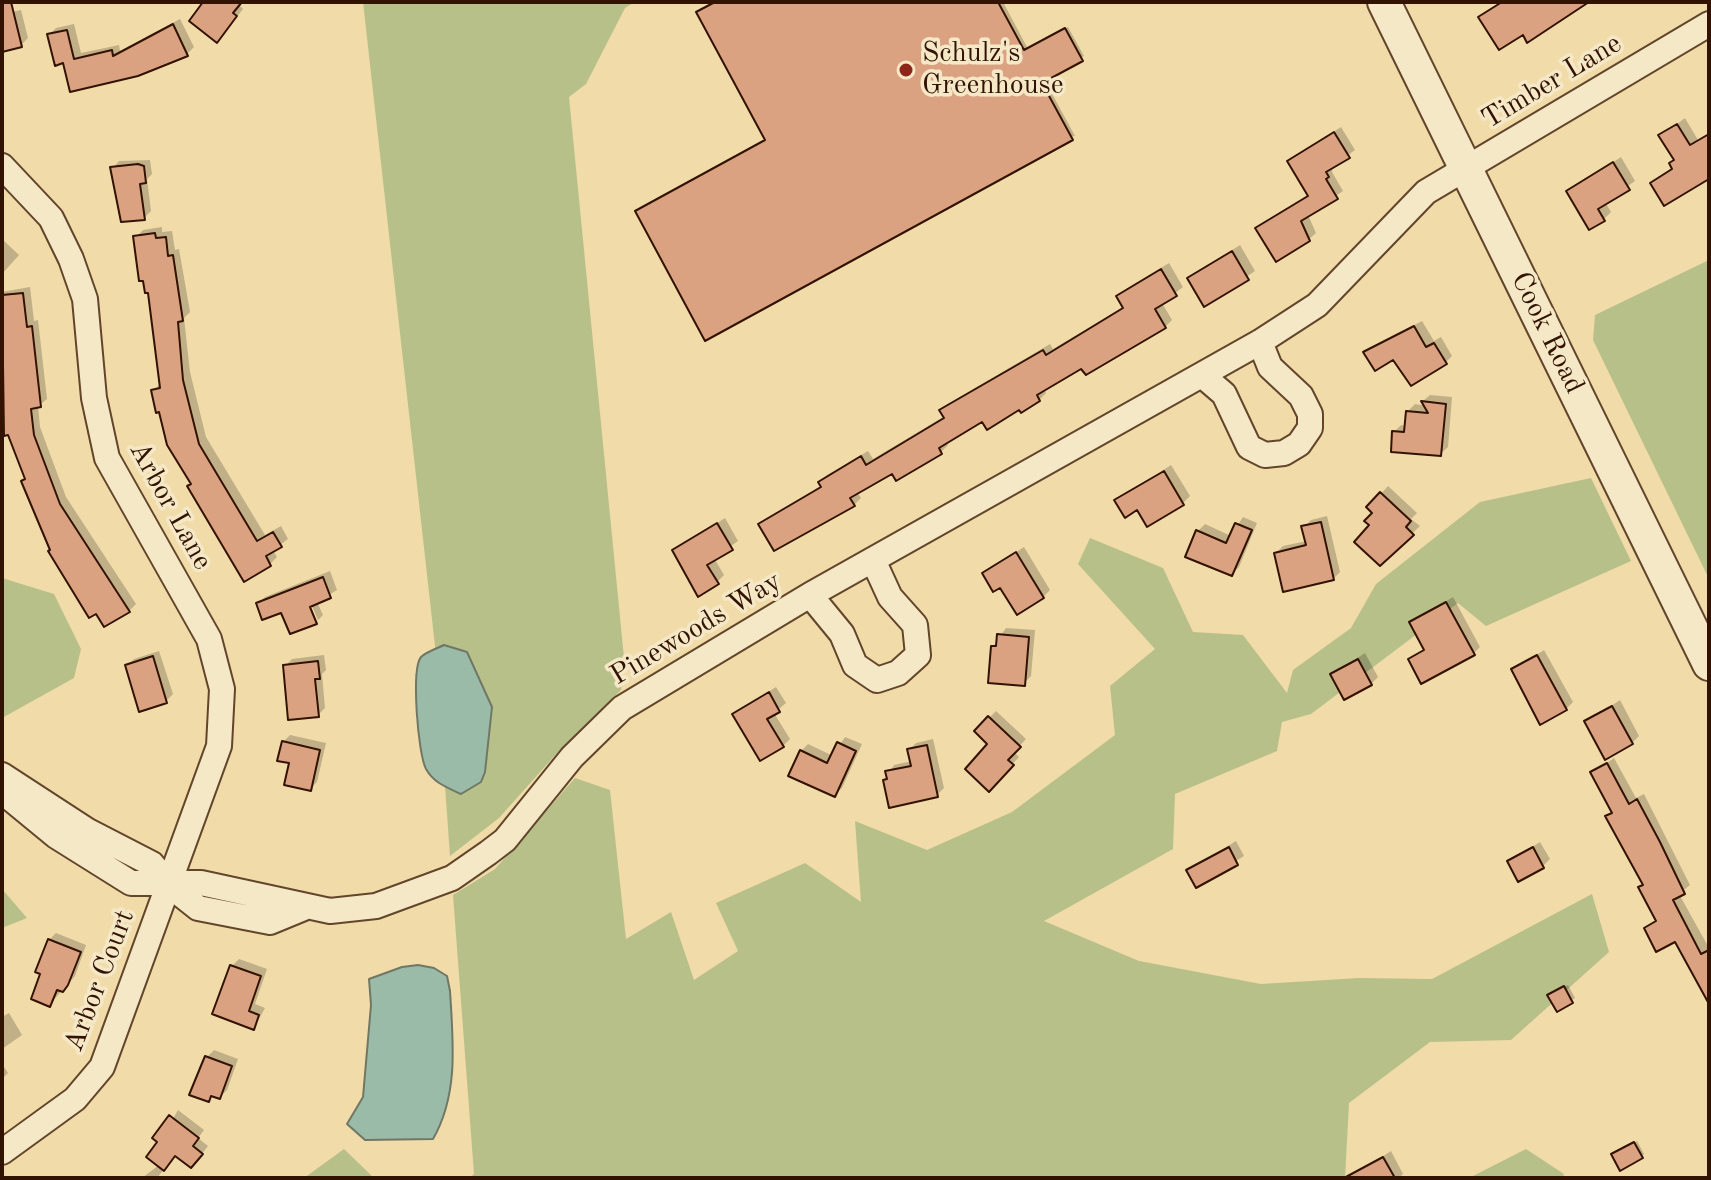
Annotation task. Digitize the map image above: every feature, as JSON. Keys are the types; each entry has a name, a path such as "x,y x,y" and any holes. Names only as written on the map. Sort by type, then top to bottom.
{"street":[{"name":"Cook Road","path":"1384,2 1709,664"},
{"name":"Timber Lane","path":"1467,168 1709,24"},
{"name":"Arbor Lane","path":"2,166 51,218 71,259 85,299 94,398 107,458 209,639 222,689 219,746 169,885"},
{"name":"Pinewoods Way","path":"169,885 201,883 285,899 304,908 330,911 376,906 452,878 505,840 572,757 622,708 810,595 1260,342 1317,305 1426,192 1467,168"},
{"path":"1203,376 1224,394 1249,447 1265,455 1284,453 1299,444 1310,428 1310,414 1301,396 1270,367 1260,342"},
{"name":"Pinewoods Way","path":"810,595 842,634 855,665 877,680 898,673 918,655 915,625 890,597 873,560"},
{"path":"2,776 88,831 152,864 169,885"},
{"name":"Arbor Court","path":"2,1152 75,1099 102,1067 169,885"}],"green space":[{"path":"363,2 635,2 625,8 586,84 569,97 624,658 621,690 558,752 499,818 450,856 435,646"},
{"path":"1709,260 1709,579 1593,340 1595,315"},
{"path":"1591,478 1631,561 1486,626 1458,603 1311,714 1282,722 1277,751 1175,794 1173,849 1044,921 1139,961 1261,984 1359,978 1432,979 1592,894 1609,952 1511,1040 1430,1042 1349,1103 1345,1178 469,1178 474,1174 453,895 495,869 575,778 610,790 626,939 671,912 694,980 738,951 716,903 805,863 861,902 855,821 927,850 1012,812 1115,735 1110,686 1155,649 1078,564 1090,538 1163,568 1193,632 1243,635 1287,693 1293,670 1351,628 1376,584 1480,502"},
{"path":"2,578 54,594 81,649 74,678 2,718"},
{"path":"2,889 27,918 2,928"},
{"path":"344,1149 374,1178 304,1178"},
{"path":"1526,1149 1564,1174 1563,1178 1469,1178"}],"shaded area":[{"path":"444,645 467,652 492,707 485,772 481,782 461,794 429,774 423,760 418,730 418,665 423,655"},
{"path":"418,965 434,968 447,976 453,1048 447,1104 433,1139 365,1140 347,1124 363,1097 371,1005 369,979 402,967"}],"building":[{"path":"2,2 11,2 22,47 2,52"},
{"path":"203,2 242,2 233,13 237,16 217,43 189,21"},
{"path":"715,2 998,2 1024,50 1065,28 1083,61 1042,83 1073,140 705,341 635,211 765,140 696,12"},
{"path":"1502,2 1589,2 1527,43 1523,35 1499,50 1478,17"},
{"path":"173,24 188,56 138,76 70,92 63,63 55,66 47,34 67,30 74,59 112,50 113,56"},
{"path":"1677,124 1690,145 1709,134 1709,179 1664,206 1650,183 1672,169 1669,163 1674,160 1658,135"},
{"path":"1334,132 1350,158 1326,172 1329,177 1326,179 1338,199 1301,221 1310,241 1276,262 1255,228 1308,196 1287,161"},
{"path":"1613,162 1630,190 1598,209 1605,221 1589,230 1566,191"},
{"path":"144,166 146,183 140,184 145,220 121,222 110,167"},
{"path":"155,233 156,238 166,237 168,256 173,255 183,321 178,322 183,380 199,444 257,541 273,532 282,547 266,556 271,566 244,582 187,486 191,484 167,445 159,412 156,413 151,390 160,388 148,293 145,293 143,281 139,281 133,236"},
{"path":"1232,251 1249,280 1204,307 1187,278"},
{"path":"1161,269 1177,296 1155,309 1166,328 1086,375 1081,369 1037,395 1040,401 1021,413 1019,410 987,430 982,422 939,448 942,454 896,481 892,474 850,498 855,506 774,551 758,524 821,487 818,482 861,456 866,465 944,418 939,410 1043,350 1046,355 1123,308 1116,296"},
{"path":"23,293 27,327 32,326 41,407 31,409 34,435 60,504 130,612 104,627 96,614 89,618 48,551 21,481 25,479 8,435 4,436 2,295"},
{"path":"1414,326 1426,347 1434,343 1447,364 1411,386 1393,360 1375,371 1363,352"},
{"path":"1421,401 1446,404 1441,456 1391,452 1392,431 1404,432 1406,411 1428,413"},
{"path":"1164,471 1184,505 1147,527 1137,510 1125,518 1114,500"},
{"path":"1380,492 1411,521 1406,527 1414,535 1380,566 1354,542 1369,525 1364,521 1372,513 1366,507"},
{"path":"1321,522 1334,580 1283,592 1274,553 1306,545 1301,526"},
{"path":"717,523 733,550 707,565 719,584 698,597 672,550"},
{"path":"1235,523 1252,530 1232,576 1185,557 1196,530 1226,543"},
{"path":"1016,552 1044,598 1017,615 1000,588 993,592 982,573"},
{"path":"323,577 331,598 310,607 317,624 290,634 281,613 262,620 256,603"},
{"path":"1446,602 1475,655 1421,684 1408,659 1424,650 1409,622"},
{"path":"997,634 1029,637 1025,686 988,683 991,646 996,646"},
{"path":"1537,655 1567,710 1540,725 1511,669"},
{"path":"153,656 167,703 139,712 125,665"},
{"path":"1358,659 1372,685 1344,700 1330,674"},
{"path":"318,661 320,679 315,679 319,717 288,720 283,665"},
{"path":"769,692 780,712 767,719 784,747 760,761 732,714"},
{"path":"1612,706 1633,744 1605,760 1584,721"},
{"path":"988,716 1021,747 1008,760 1014,765 989,792 965,769 987,744 974,731"},
{"path":"282,741 320,750 311,791 284,785 289,763 277,761"},
{"path":"837,742 856,751 835,797 788,776 800,750 827,763"},
{"path":"927,745 938,797 889,808 883,780 887,779 885,771 911,766 907,749"},
{"path":"1607,763 1629,804 1637,799 1685,894 1673,900 1701,954 1709,950 1709,1004 1675,942 1656,952 1644,928 1656,921 1638,887 1643,885 1605,816 1612,813 1590,772"},
{"path":"1229,847 1238,865 1196,888 1186,870"},
{"path":"1533,847 1544,868 1518,882 1507,861"},
{"path":"48,939 81,952 68,985 63,992 57,990 50,1007 31,999 40,974 35,972"},
{"path":"230,965 261,976 249,1011 259,1015 254,1030 212,1014"},
{"path":"1564,986 1573,1003 1557,1012 1547,995"},
{"path":"205,1056 232,1066 220,1099 211,1096 209,1102 189,1095"},
{"path":"169,1115 199,1138 193,1146 203,1154 191,1168 175,1156 164,1171 146,1157 157,1142 152,1138"},
{"path":"1634,1142 1643,1158 1620,1171 1611,1154"},
{"path":"1383,1157 1395,1178 1344,1178"}],"place":[{"name":"Schulz's Greenhouse","path":"906,70"}]}
